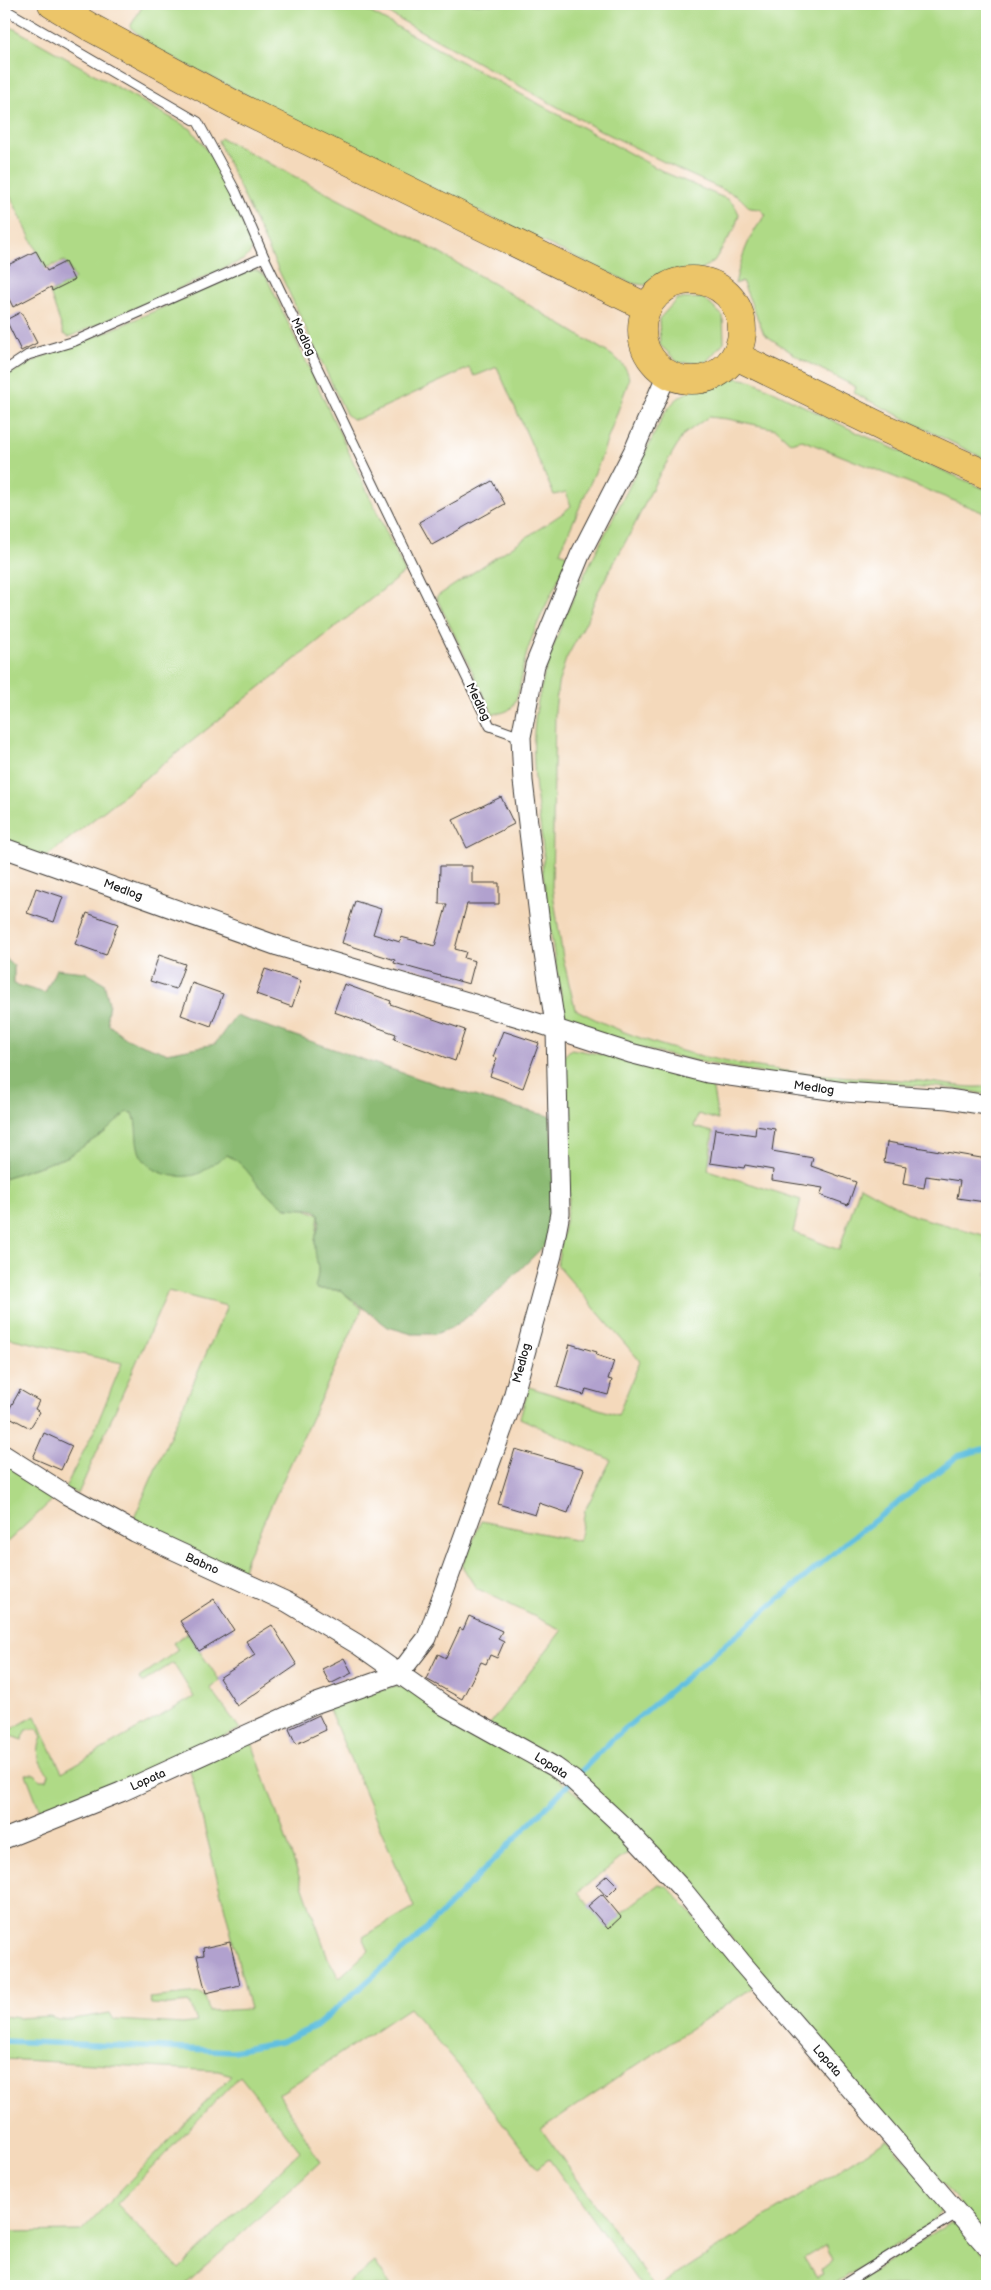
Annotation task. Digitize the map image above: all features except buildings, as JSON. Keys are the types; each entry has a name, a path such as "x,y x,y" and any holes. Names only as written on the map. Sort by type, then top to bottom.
{"main road":[{"path":"52,4 90,28 238,107 646,307"},
{"path":"692,279 705,281 724,290 738,308 742,324 742,339 736,356 724,370 707,378 693,381 681,380 666,374 648,356 642,342 641,325 646,307 658,292 671,284 692,279"},
{"path":"736,356 884,428 987,475"}],"street":[{"path":"556,1030 542,941 523,781 521,736 535,665 580,555 635,448 666,374"},
{"name":"Medlog","path":"4,848 278,946 525,1019 630,1053 708,1073 844,1092 948,1099 987,1106"},
{"name":"Medlog","path":"399,1674 427,1638 455,1563 510,1408 552,1256 560,1213 556,1030"},
{"name":"Babno","path":"4,1455 67,1495 135,1532 287,1602 357,1644 399,1674"},
{"name":"Lopata","path":"4,1838 120,1792 314,1704 399,1674 445,1706 555,1767 590,1795 626,1829 682,1890 742,1963 987,2247"}],"lane":[{"name":"Medlog","path":"4,9 198,122 236,192 264,257 490,726 521,736"},
{"path":"4,371 28,355 75,341 264,257"},
{"path":"841,2286 958,2213"}],"green space":[{"path":"140,4 355,4 666,173 729,200 739,214 735,228 714,261 696,273 644,285 631,283 488,216 155,49 130,27 142,7"},
{"path":"372,4 987,4 987,460 854,393 856,387 801,359 764,334 742,281 735,284 746,248 754,231 766,215 760,209 750,208 739,197 592,126"},
{"path":"4,23 191,129 210,154 251,241 252,250 248,256 243,260 69,337 64,334 50,293 75,279 65,261 45,268 4,183"},
{"path":"221,138 407,235 494,284 610,354 627,371 629,380 599,463 560,552 569,556 532,638 516,699 507,711 493,714 436,597 563,513 571,506 566,492 554,495 497,367 475,376 469,368 358,419 352,419 346,414 218,141"},
{"path":"256,270 266,276 405,572 46,857 4,843 4,377 46,355 76,345 247,271"},
{"path":"703,298 723,316 724,342 706,362 679,363 660,345 659,319 677,299"},
{"path":"736,378 753,381 854,431 987,490 987,514 802,440 791,443 776,429 728,419 708,417 683,435 657,479 598,592 586,622 566,659 558,684 555,711 552,886 563,958 575,1009 657,1044 700,1056 786,1071 964,1086 987,1086 987,1095 925,1086 821,1081 726,1067 642,1049 606,1038 579,1026 565,1014 552,942 542,865 544,857 534,767 534,731 541,687 548,661 567,612 664,414 675,401 690,391 713,382"},
{"path":"4,957 14,966 14,984 45,993 56,969 85,972 104,983 109,1003 107,1016 109,1025 127,1039 166,1053 215,1044 235,1016 431,1083 550,1116 556,1203 545,1245 491,1298 451,1328 435,1334 412,1334 388,1327 340,1290 317,1289 315,1287 318,1268 315,1242 320,1218 316,1212 283,1206 262,1189 242,1166 227,1155 198,1174 190,1176 172,1176 155,1170 148,1165 139,1151 133,1113 127,1112 104,1133 67,1157 4,1178"},
{"path":"571,1049 610,1056 712,1084 718,1120 698,1114 694,1127 713,1132 708,1170 801,1200 793,1232 839,1250 860,1186 914,1216 987,1236 987,2236 679,1877 490,1724 562,1630 476,1588 462,1566 481,1521 579,1541 585,1510 611,1460 520,1418 529,1387 618,1415 640,1361 557,1265 569,1200 569,1142 563,1057"},
{"path":"127,1112 133,1113 137,1125 137,1140 215,1162 226,1155 239,1160 263,1190 286,1208 305,1209 319,1215 315,1241 319,1273 317,1289 340,1290 362,1309 246,1560 242,1574 131,1525 227,1306 168,1291 78,1494 65,1488 95,1429 122,1363 4,1337 4,1178 67,1157"},
{"path":"4,1462 59,1494 4,1545"},
{"path":"187,1633 220,1681 210,1688 240,1729 97,1795 42,1816 26,1774 35,1774 41,1780 47,1780 49,1774 40,1761 38,1752 42,1737 38,1729 27,1729 22,1740 11,1736 8,1731 35,1716 62,1772 194,1697 173,1663 142,1683 139,1678 178,1650 173,1643"},
{"path":"394,1686 408,1689 566,1781 634,1848 578,1892 605,1925 659,1884 667,1886 755,1986 541,2129 654,2286 641,2286 549,2159 537,2168 459,2066 409,2008 279,2094 320,2162 184,2286 4,2286 4,2232 81,2231 232,2075 218,2071 4,2059 4,2016 18,2018 50,2016 58,2019 73,2019 110,2013 114,2020 183,2024 197,2022 190,2003 151,2004 149,1998 200,1993 205,1997 209,2011 250,2009 190,1770 251,1740 328,1958 339,1978 369,1950 363,1937 414,1907 328,1707","holes":["240,2076 300,2151 179,2269 117,2204"]},
{"path":"887,2139 942,2203 941,2212 932,2223 831,2286 659,2286","holes":["826,2245 833,2260 821,2270 823,2274 816,2277 804,2258"]},
{"path":"950,2223 957,2224 987,2258 987,2286 849,2286"},
{"path":"375,2262 391,2286 345,2286"}],"waterway":[{"path":"4,2041 233,2051 281,2042 316,2026 417,1938 614,1738 848,1541 958,1456 987,1448"}]}
